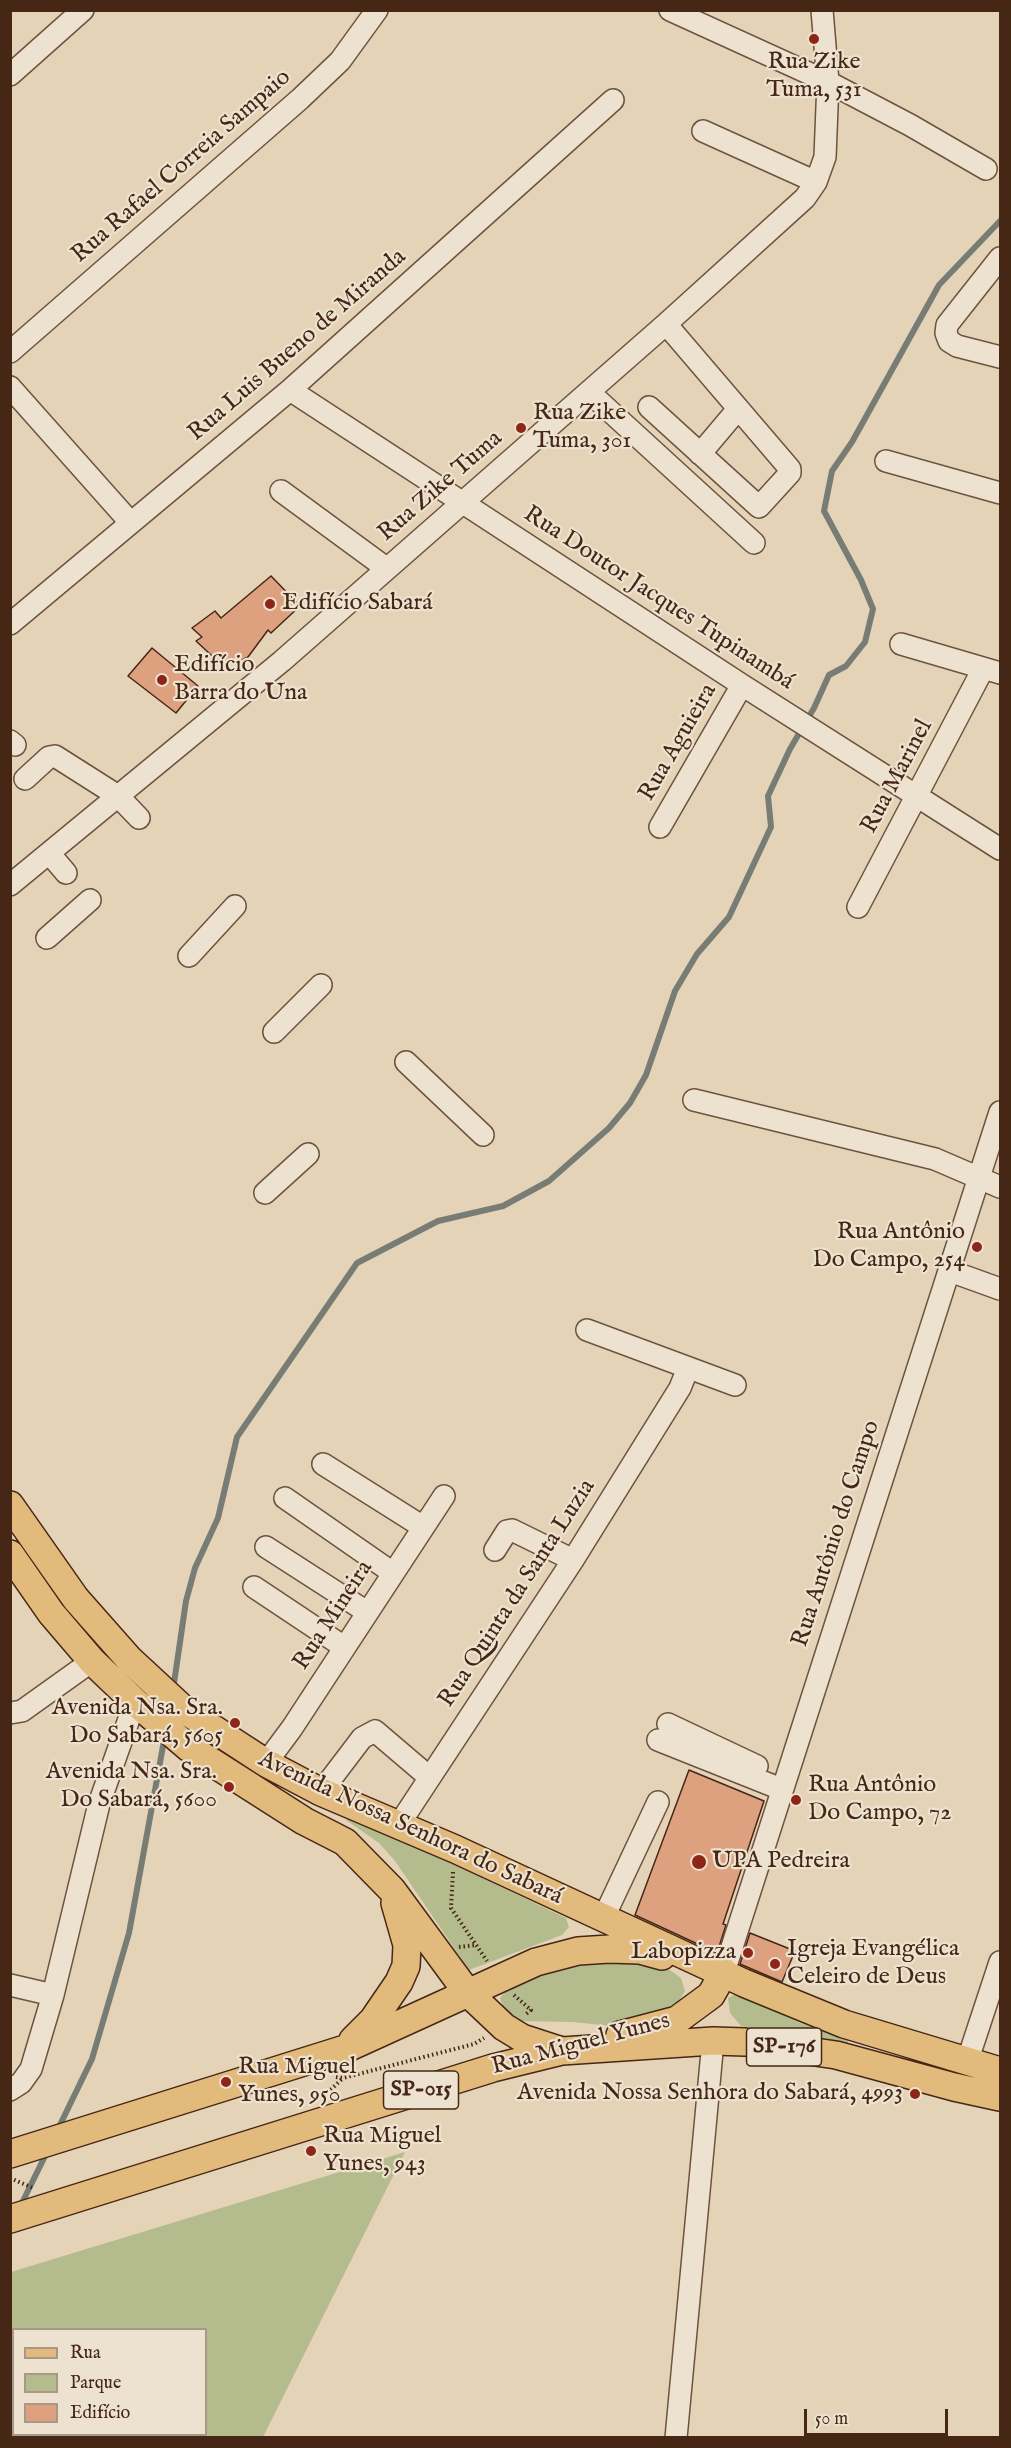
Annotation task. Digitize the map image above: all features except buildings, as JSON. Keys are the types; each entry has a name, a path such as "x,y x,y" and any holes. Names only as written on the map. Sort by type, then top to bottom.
{"main road":[{"name":"Avenida Nossa Senhora do Sabará","path":"10,1505 76,1599 129,1659 183,1709 266,1763 321,1792 454,1849 603,1919 724,1972"},
{"name":"Avenida Nossa Senhora do Sabará","path":"10,1554 51,1613 92,1661 135,1702 188,1747 304,1821 345,1842 392,1890 467,1992 504,2027 522,2038 562,2051"},
{"path":"345,2049 373,2020 399,1982 406,1966 407,1945 392,1890"},
{"path":"10,2154 345,2049 536,1962 578,1951 640,1950 724,1972"},
{"name":"Rua Miguel Yunes","path":"10,2219 493,2068 677,2020 711,1995 724,1972"},
{"name":"SP-176","path":"724,1972 744,1983 844,2024 1000,2071"},
{"name":"SP-176","path":"562,2051 713,2041 745,2042 836,2055 1000,2097"}],"street":[{"path":"10,75 83,10"},
{"name":"Rua Rafael Correia Sampaio","path":"10,352 300,99 340,61 377,10"},
{"path":"670,10 828,82 910,124 986,169"},
{"name":"Rua Zike Tuma","path":"10,885 282,661 789,214 816,182 825,157 828,82 822,10"},
{"name":"Rua Luis Bueno de Miranda","path":"10,624 290,390 613,100"},
{"path":"703,130 816,182"},
{"path":"1000,258 947,325 946,333 949,340 957,346 1000,357"},
{"path":"649,407 755,505 763,506 787,477 790,470 666,324"},
{"path":"10,387 130,522"},
{"name":"Rua Doutor Jacques Tupinambá","path":"290,390 742,685 1000,849"},
{"path":"589,392 754,543"},
{"path":"700,454 738,410"},
{"path":"886,462 1000,493"},
{"path":"281,491 386,568"},
{"path":"901,644 992,671"},
{"name":"Rua Marinel","path":"858,907 917,798 992,671"},
{"name":"Rua Aguieira","path":"660,827 742,685"},
{"path":"25,779 49,757 55,756 118,796 139,818"},
{"path":"49,853 66,873"},
{"path":"47,938 90,900"},
{"path":"189,956 235,906"},
{"path":"274,1032 321,985"},
{"path":"406,1062 483,1135"},
{"path":"694,1101 935,1159 1000,1186"},
{"name":"Rua Antônio do Campo","path":"724,1972 1000,1112"},
{"path":"265,1193 308,1154"},
{"path":"950,1270 1000,1289"},
{"path":"588,1330 735,1385"},
{"name":"Rua Quinta da Santa Luzia","path":"398,1826 573,1560 680,1388 688,1368"},
{"path":"323,1464 423,1527"},
{"name":"Rua Mineira","path":"266,1763 292,1728 444,1496"},
{"path":"285,1498 393,1573"},
{"path":"495,1550 507,1531 512,1530 573,1560"},
{"path":"266,1547 366,1612"},
{"path":"254,1587 344,1647"},
{"path":"10,1713 22,1711 92,1661"},
{"path":"10,2090 21,2083 31,2070 99,1804 135,1702"},
{"path":"321,1792 362,1738 375,1731 429,1777"},
{"path":"663,1732 783,1783"},
{"path":"603,1919 658,1802"},
{"path":"967,2062 1000,1962"},
{"path":"10,1985 52,1995"},
{"path":"676,2438 713,2041"}],"path":[{"path":"454,1849 451,1908 487,1959"},
{"path":"511,1992 531,2010 523,2016"},
{"path":"343,2078 474,2044"}],"green space":[{"path":"350,1815 566,1918 569,1927 562,1935 469,1970 395,1861 379,1843 346,1820"},
{"path":"614,1958 664,1966 681,1978 685,1991 669,2017 621,2027 573,2022 517,2021 504,2011 500,1998 510,1986 579,1962"},
{"path":"738,1993 800,2023 848,2040 848,2045 741,2026 730,2013 728,1998"},
{"path":"405,2152 263,2437 11,2437 11,2272"}],"waterway":[{"path":"173,1690 186,1601 195,1568 218,1518 237,1437 357,1263 438,1221 503,1206 549,1181 609,1128 630,1103 646,1075 675,991 697,954 729,917 771,827 768,796 790,749 814,708 829,675 846,666 865,642 873,609 861,580 824,511 832,471 852,442 939,285 1000,221"},
{"path":"58,2129 92,2059 129,1933 165,1735"},
{"path":"20,2207 47,2152"}],"place":[{"name":"Rua Zike Tuma, 531","path":"814,39"},
{"name":"Rua Zike Tuma, 301","path":"521,428"},
{"name":"Edifício Sabará","path":"270,604"},
{"name":"Edifício Barra do Una","path":"162,680"},
{"name":"Rua Antônio Do Campo, 254","path":"977,1247"},
{"name":"Avenida Nsa. Sra. Do Sabará, 5605","path":"235,1723"},
{"name":"Avenida Nsa. Sra. Do Sabará, 5600","path":"229,1787"},
{"name":"Rua Antônio Do Campo, 72","path":"796,1800"},
{"name":"UPA Pedreira","path":"699,1862"},
{"name":"Labopizza","path":"748,1953"},
{"name":"Igreja Evangélica Celeiro de Deus","path":"775,1964"},
{"name":"Rua Miguel Yunes, 950","path":"226,2082"},
{"name":"Avenida Nossa Senhora do Sabará, 4993","path":"915,2094"},
{"name":"Rua Miguel Yunes, 943","path":"311,2151"}]}
